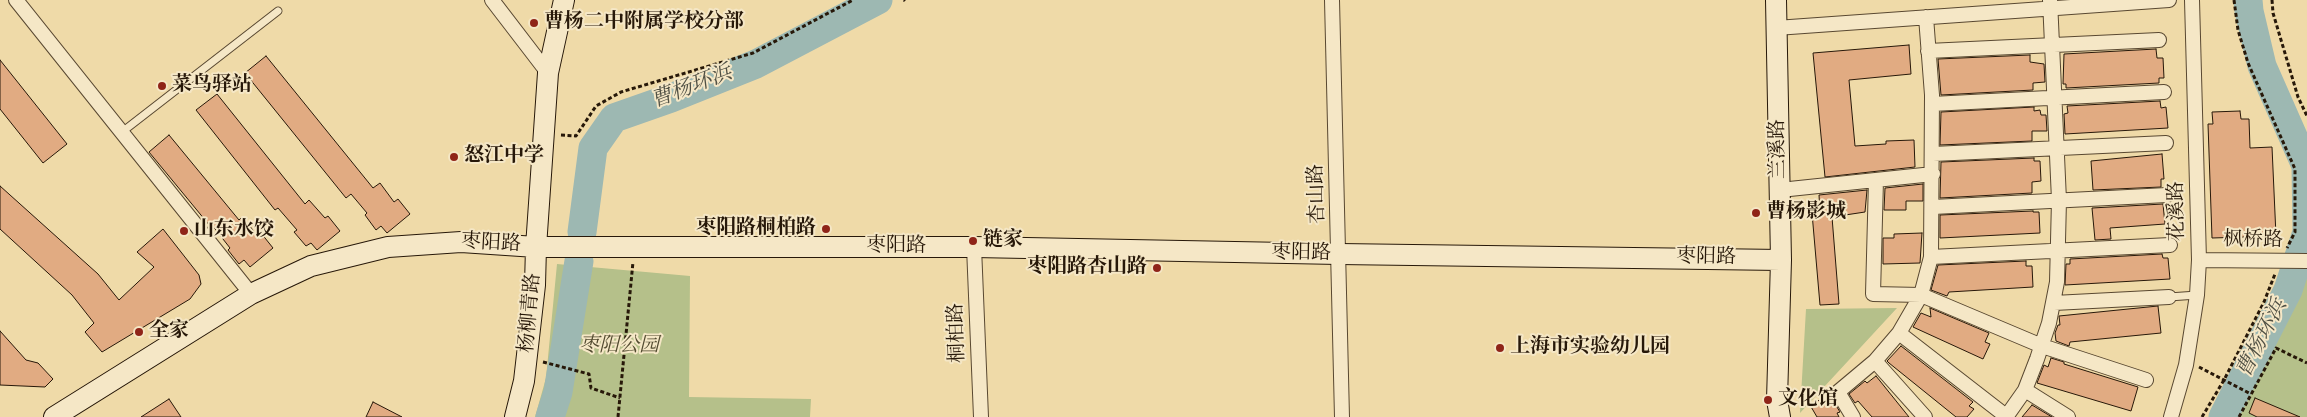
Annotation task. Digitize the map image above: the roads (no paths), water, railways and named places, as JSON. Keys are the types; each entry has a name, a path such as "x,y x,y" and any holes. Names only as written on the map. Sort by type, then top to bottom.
{"street":[{"path":"16,0 251,294"},
{"path":"492,0 548,73"},
{"name":"杨柳青路","path":"515,417 524,381 535,285 548,73 564,0"},
{"name":"杏山路","path":"1332,0 1340,254 1342,417"},
{"name":"兰溪路","path":"1776,0 1781,260 1777,400 1780,417"},
{"path":"1776,28 1926,17 2050,4 2169,0"},
{"name":"花溪路","path":"2171,417 2187,361 2197,295 2199,260 2192,0"},
{"path":"1899,333 2006,417 2025,390 2042,346 2054,302 2058,250 2058,148 2050,4"},
{"path":"1854,417 1838,392 1875,361 1899,333 1920,295 1931,257 1933,207 1932,104 1926,17"},
{"path":"1928,51 2159,40"},
{"path":"1932,104 2164,92"},
{"path":"1933,154 2166,142"},
{"path":"1780,190 1933,174"},
{"path":"1876,180 1873,294 1920,295 2042,346 2146,380"},
{"path":"1933,207 2167,195"},
{"name":"枣阳路","path":"54,417 251,294 311,266 388,247 461,242 536,246 974,247 1781,260"},
{"path":"1931,257 2170,245"},
{"name":"桐柏路","path":"974,247 981,417"},
{"name":"枫桥路","path":"2199,260 2307,261"},
{"path":"2054,302 2169,297"},
{"path":"1875,361 1925,417"},
{"path":"2025,390 2068,417"}],"lane":[{"path":"122,132 278,11"},
{"path":"2169,297 2197,295"}],"waterway":[{"name":"曹杨环浜","path":"582,232 593,148 614,118 671,98 756,64 878,0"},
{"name":"曹杨环浜","path":"2223,417 2288,290 2307,232 2306,166 2262,66 2248,0"},
{"name":"曹杨环浜","path":"550,417 558,392 579,261"}],"place":[{"name":"曹杨二中附属学校分部","path":"534,23"},
{"name":"菜鸟驿站","path":"162,86"},
{"name":"怒江中学","path":"454,157"},
{"name":"曹杨影城","path":"1756,213"},
{"name":"枣阳路桐柏路","path":"826,229"},
{"name":"山东水饺","path":"184,231"},
{"name":"链家","path":"973,241"},
{"name":"枣阳路杏山路","path":"1157,268"},
{"name":"全家","path":"139,332"},
{"name":"上海市实验幼儿园","path":"1500,348"},
{"name":"文化馆","path":"1768,400"}],"park label":[{"name":"枣阳公园","path":"619,347"}]}
